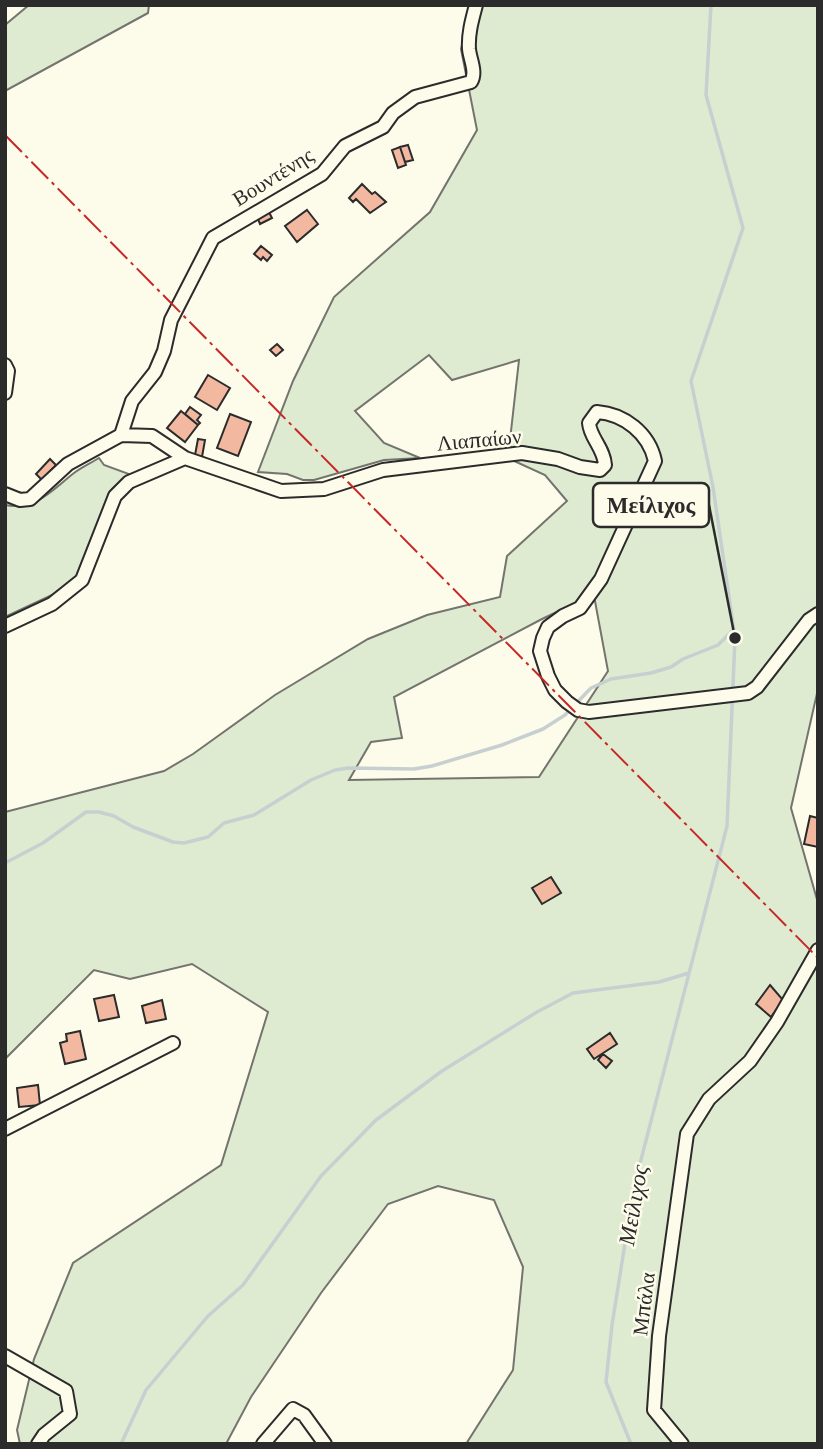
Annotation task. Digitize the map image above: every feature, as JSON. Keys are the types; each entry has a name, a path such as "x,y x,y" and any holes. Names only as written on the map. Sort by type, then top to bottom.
{"street":[{"name":"Βουντένης","path":"121,435 132,401 155,372 164,351 171,320 213,238 322,174 345,146 383,127 393,113 415,97 471,82 474,74 469,51 469,31 476,5"},
{"path":"5,365 8,371 5,393"},
{"name":"Λιαπαίων","path":"121,435 152,436 185,458 281,491 324,489 383,470 522,453 558,458 580,467 600,470 605,464 604,456 599,443 589,432 589,423 597,412 610,413 634,426 652,449 655,461 601,579 580,608 563,615 548,627 540,651 555,690 572,706 605,712 748,694 757,687 802,629 818,614"},
{"path":"5,494 20,500 30,499 68,464 121,435"},
{"path":"5,626 52,604 82,580 115,496 129,482 185,458"},
{"name":"Μπάλα","path":"682,1444 654,1410 659,1336 687,1134 709,1099 750,1061 777,1022 818,950"},
{"path":"5,1129 173,1044"},
{"path":"5,1356 66,1391 70,1415 44,1435 38,1444"},
{"path":"263,1444 293,1409 304,1415 325,1444"}],"green space":[{"path":"29,5 149,5 148,13 5,91 5,25"},
{"path":"477,5 818,5 818,689 791,808 818,903 818,1444 466,1444 513,1370 523,1267 494,1200 438,1186 388,1204 321,1293 251,1397 226,1444 20,1444 17,1430 34,1359 73,1263 221,1165 268,1012 192,964 130,979 94,970 5,1059 5,812 164,771 193,754 275,695 368,639 427,615 500,597 507,556 567,501 545,475 512,460 510,440 519,360 452,380 429,355 355,411 384,443 420,458 384,460 314,480 303,480 287,474 258,472 293,381 334,297 430,212 477,130 461,49 467,25","holes":["592,585 608,671 539,777 349,780 371,742 402,738 394,697 578,602"]},
{"path":"99,458 104,465 129,474 112,489 76,577 52,595 5,617 5,505 26,505 43,498 77,471"}],"building":[{"path":"408,145 413,160 405,162 400,147"},
{"path":"400,147 406,165 398,168 392,150"},
{"path":"362,184 386,202 370,213 356,199 353,202 349,198"},
{"path":"268,210 272,218 260,224 257,216"},
{"path":"307,210 318,224 297,242 285,226"},
{"path":"261,246 272,255 267,261 254,254"},
{"path":"277,344 283,350 276,356 270,350"},
{"path":"208,375 230,388 217,410 195,397"},
{"path":"190,407 201,415 197,420 200,423 198,425 185,414"},
{"path":"181,411 198,425 185,442 167,428"},
{"path":"230,414 251,422 238,456 217,448"},
{"path":"198,439 205,440 202,457 195,455"},
{"path":"50,459 56,465 42,480 36,474"},
{"path":"810,816 818,818 818,847 804,844"},
{"path":"551,877 561,893 542,904 532,888"},
{"path":"770,985 783,1000 771,1017 756,1004"},
{"path":"114,995 119,1017 99,1021 94,999"},
{"path":"162,1000 166,1019 146,1023 142,1006"},
{"path":"80,1031 86,1059 65,1064 60,1043 67,1041 66,1034"},
{"path":"610,1033 617,1044 594,1059 587,1049"},
{"path":"603,1054 612,1061 606,1068 598,1060"},
{"path":"38,1085 40,1105 19,1107 17,1088"}],"waterway":[{"name":"Μείλιχος","path":"631,1444 606,1382 612,1325 634,1187 727,826 735,638 713,487 691,381 743,228 706,95 711,5"},
{"path":"5,863 43,843 86,812 114,816 133,827 173,842 184,843 208,837 224,823 254,815 311,780 335,770 414,769 502,745 543,729 565,715 591,688 611,679 671,667 683,659 718,645 733,630"},
{"path":"121,1444 146,1390 208,1316 243,1285 321,1176 376,1120 442,1071 573,993 659,982 689,973"}],"power":[{"path":"5,135 818,958"}],"place":[{"name":"Μείλιχος","path":"735,638"}]}
